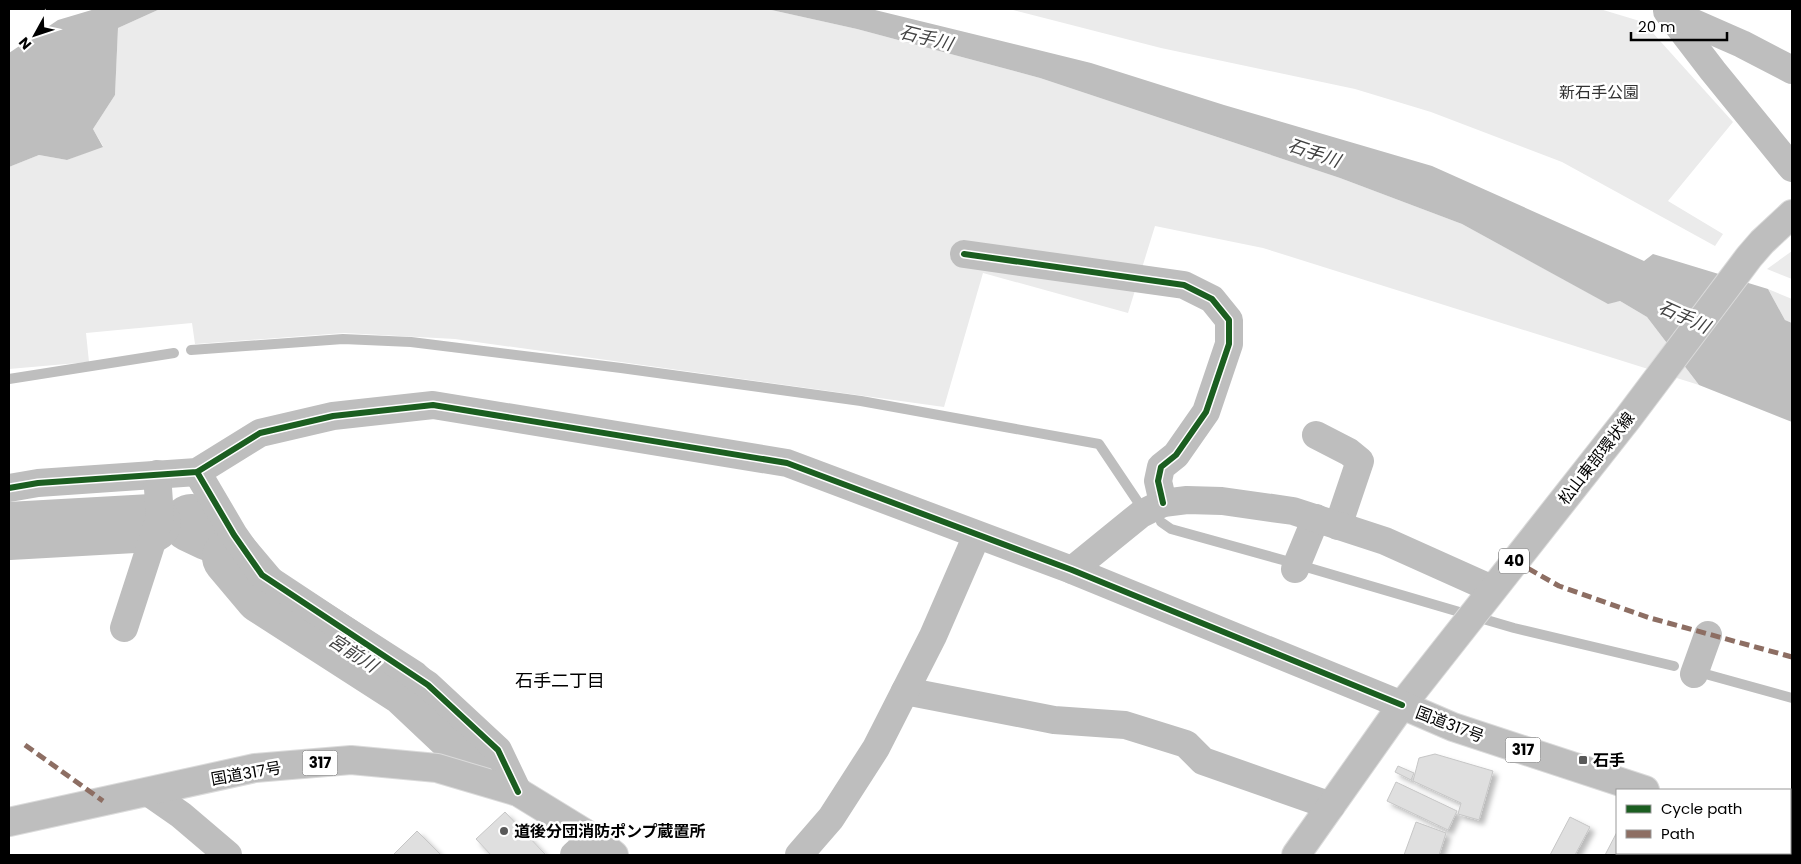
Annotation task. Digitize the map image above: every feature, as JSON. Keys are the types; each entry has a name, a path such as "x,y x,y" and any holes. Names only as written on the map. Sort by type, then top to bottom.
{"main road":[{"path":"1664,10 1742,44 1792,70"},
{"path":"1664,10 1792,168"},
{"name":"松山東部環状線","path":"1402,705 1628,418 1749,257 1792,214"},
{"path":"964,254 1184,285 1212,299 1229,320 1228,344 1206,412 1176,455 1160,467 1158,482 1163,503"},
{"path":"9,488 38,483 197,472 260,433 333,416 434,405 787,463 1072,570 1402,705"},
{"path":"1296,570 1327,522 1360,461 1349,452 1316,435"},
{"path":"197,472 234,535 262,575 428,685 498,750 518,792"},
{"path":"124,628 160,516 157,474"},
{"path":"1072,570 1141,514 1163,503 1187,500 1222,501 1293,511 1327,522 1385,541 1492,589"},
{"path":"799,855 831,818 876,748 933,636 977,535"},
{"path":"1694,674 1708,635"},
{"path":"905,691 1054,720 1125,725 1186,744 1202,761 1331,806"},
{"name":"国道317号","path":"1296,855 1402,705 1453,727 1642,789"},
{"name":"国道317号","path":"9,822 255,768 351,760 437,768 518,792 584,847 614,855"},
{"path":"148,792 189,821 228,855"}],"green space":[{"path":"160,9 767,9 857,29 1040,78 1340,178 1462,224 1607,303 1620,301 1647,317 1699,385 1263,248 1155,226 1128,313 983,273 944,407 455,339 344,333 195,344 192,323 86,333 89,362 9,369 9,167 39,155 67,160 103,146 93,129 115,95 118,28"},
{"name":"新石手公園","path":"1009,9 1600,9 1643,22 1733,122 1668,201 1723,234 1715,246 1562,162 1431,112 1355,89 1161,48"},
{"path":"1792,251 1792,279 1767,269"},
{"path":"1768,289 1792,299 1792,323 1785,320"}],"water":[{"path":"95,9 160,9 118,28 115,95 93,129 103,147 67,160 39,155 9,167 9,53 58,20"},
{"name":"石手川","path":"767,9 871,9 1091,63 1224,105 1432,166 1644,261 1653,254 1768,289 1785,320 1792,323 1792,422 1699,385 1647,317 1620,301 1608,304 1462,224 1340,178 1040,78 857,29"}],"building":[{"path":"1435,754 1493,771 1479,820 1458,814 1461,803 1413,781 1419,758"},
{"path":"1398,766 1414,773 1411,780 1395,772"},
{"path":"1396,782 1457,811 1448,830 1387,801"},
{"path":"505,812 546,855 491,855 476,839"},
{"path":"1570,817 1590,827 1575,855 1550,855"},
{"path":"1416,822 1446,833 1439,855 1404,855"},
{"path":"417,831 441,855 393,855"},
{"path":"1616,834 1616,854 1680,854 1680,855 1605,855"}],"waterway":[{"path":"191,350 343,339 411,342 621,368 861,401 1099,444 1140,505"},
{"path":"9,379 174,353"},
{"path":"1161,522 1171,529 1290,562"},
{"name":"宮前川","path":"9,531 152,523"},
{"name":"宮前川","path":"191,523 210,532"},
{"name":"宮前川","path":"231,557 263,595 406,687 474,751"},
{"path":"1306,567 1514,628 1674,666"},
{"path":"1709,675 1792,698"}],"marked path":[{"path":"1515,561 1559,586 1650,618 1792,657"},
{"path":"25,745 103,801"}],"cycle path":[{"path":"964,254 1184,285 1212,299 1229,320 1229,344 1206,412 1176,455 1161,467 1158,481 1163,503"},
{"path":"9,488 38,483 197,472 260,433 333,416 433,405 787,463 1072,570 1402,705"},
{"path":"197,472 234,535 262,575 428,685 498,750 518,792"}],"place":[{"name":"石手","path":"1583,760"},
{"name":"道後分団消防ポンプ蔵置所","path":"504,831"}],"district":[{"name":"石手二丁目","path":"560,681"}]}
